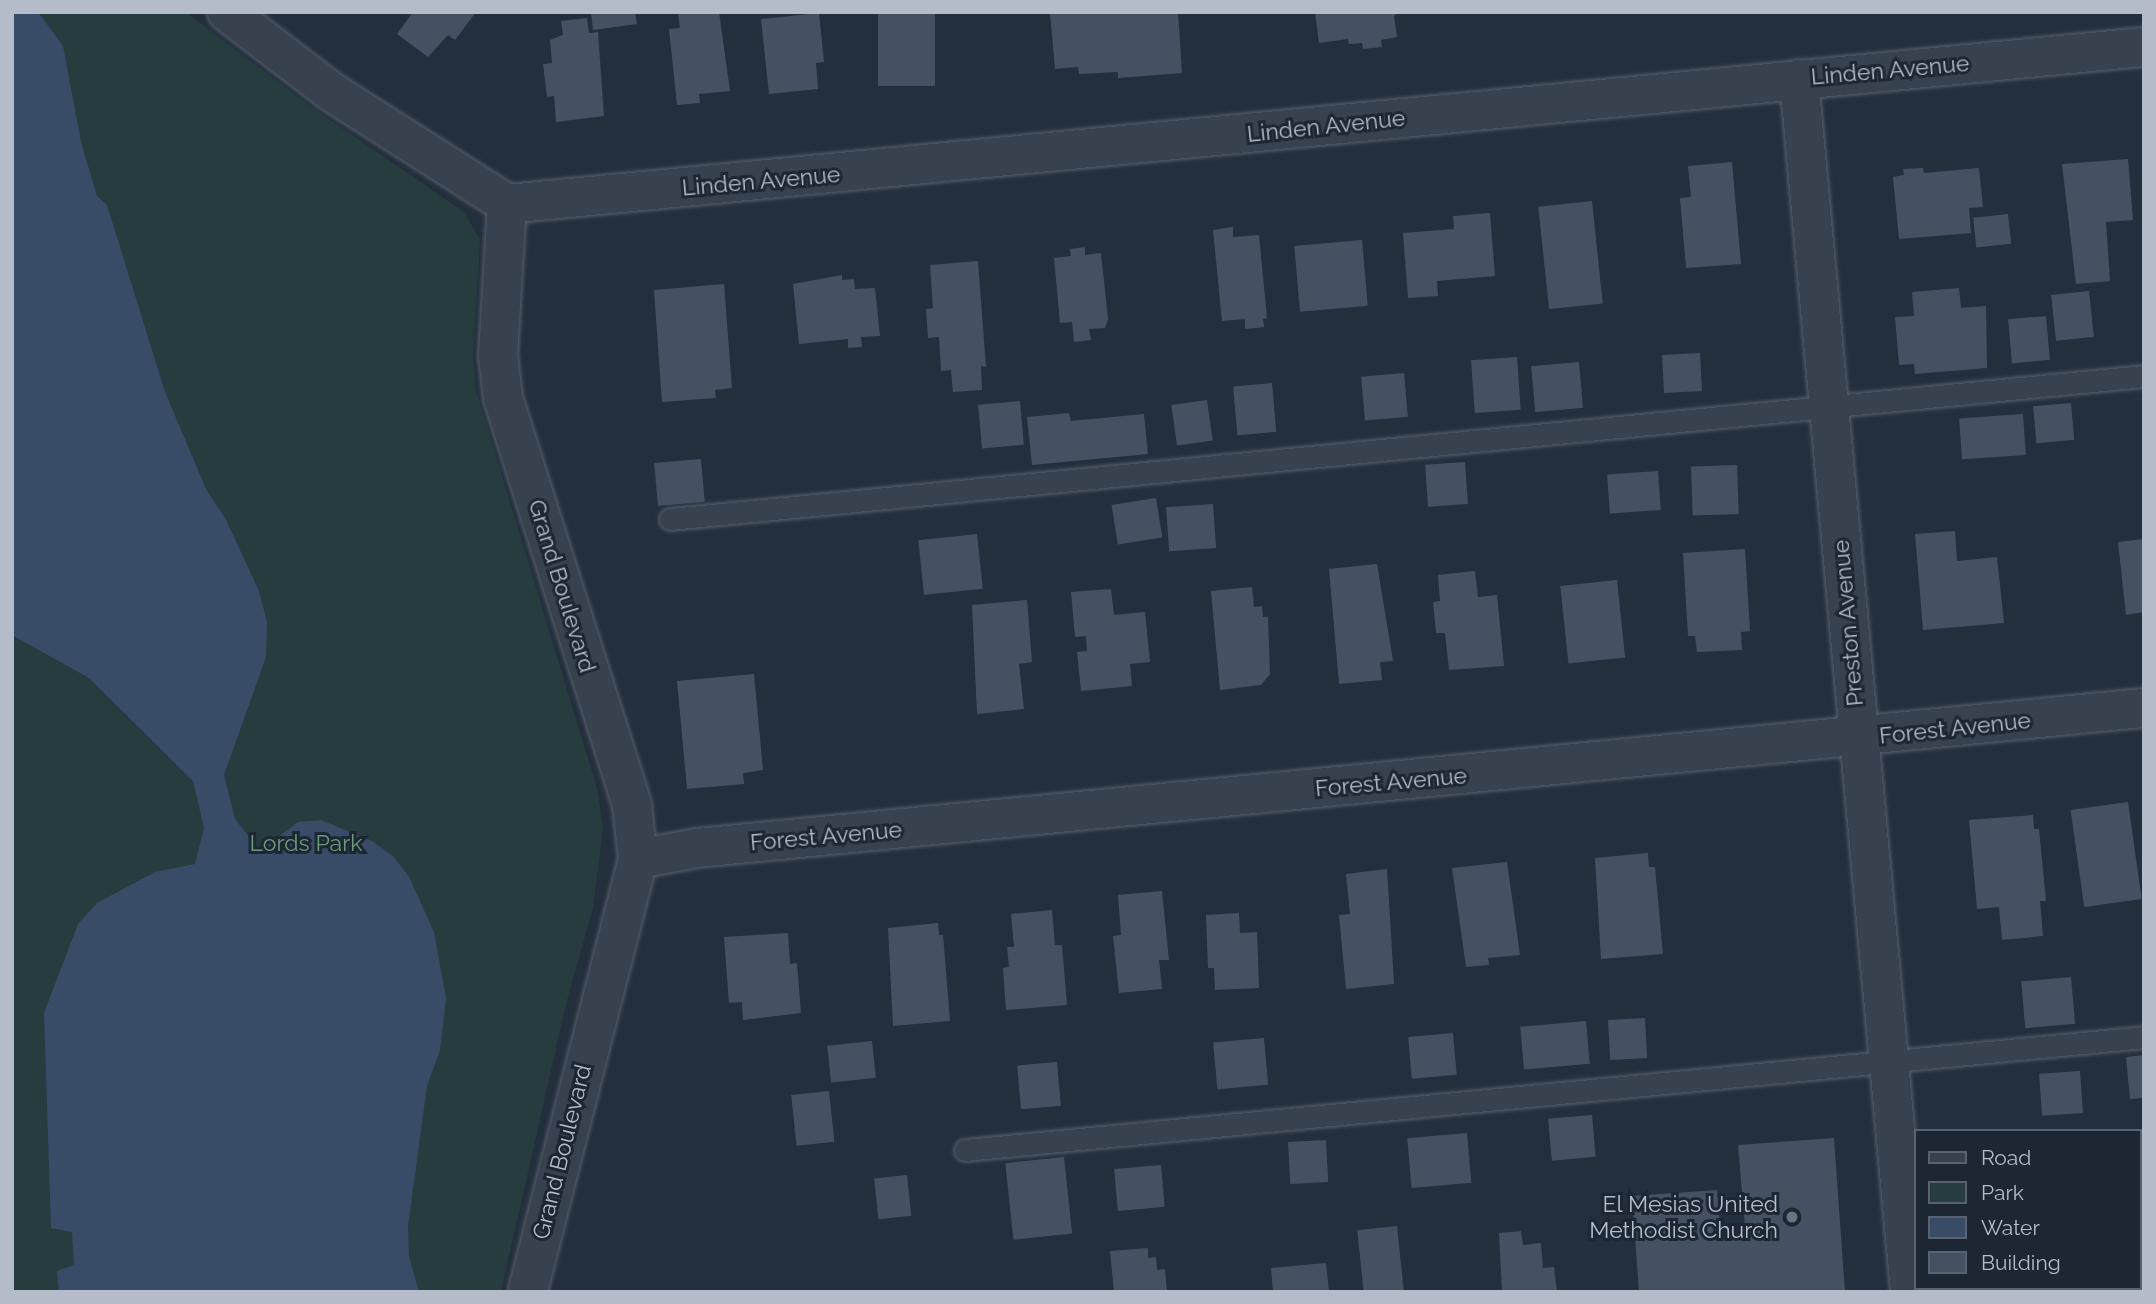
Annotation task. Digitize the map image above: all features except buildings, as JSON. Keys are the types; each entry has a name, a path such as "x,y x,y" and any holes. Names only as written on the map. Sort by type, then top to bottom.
{"street":[{"path":"227,12 333,93 508,204"},
{"name":"Linden Avenue","path":"508,204 2144,47"},
{"name":"Preston Avenue","path":"1799,79 1910,1292"},
{"name":"Grand Boulevard","path":"508,204 498,355 503,398 632,805 638,859 528,1292"},
{"name":"Forest Avenue","path":"638,859 697,848 2144,708"}],"lane":[{"path":"670,519 2144,376"},
{"path":"965,1150 2144,1037"}],"green space":[{"name":"Lords Park","path":"12,12 186,12 313,108 464,212 480,240 473,358 476,390 597,788 603,828 593,908 566,1004 501,1292 12,1292"}],"water":[{"path":"12,12 38,12 63,46 81,142 97,196 107,205 165,392 206,489 226,520 259,591 267,622 266,657 224,775 235,819 260,851 298,822 321,820 372,841 393,856 409,877 434,932 446,998 440,1050 427,1086 408,1226 409,1256 419,1292 59,1292 57,1271 74,1265 72,1232 51,1228 44,1013 78,924 97,903 155,872 195,864 204,828 193,781 89,678 12,635"}],"place":[{"name":"El Mesias United Methodist Church","path":"1792,1217"}]}
